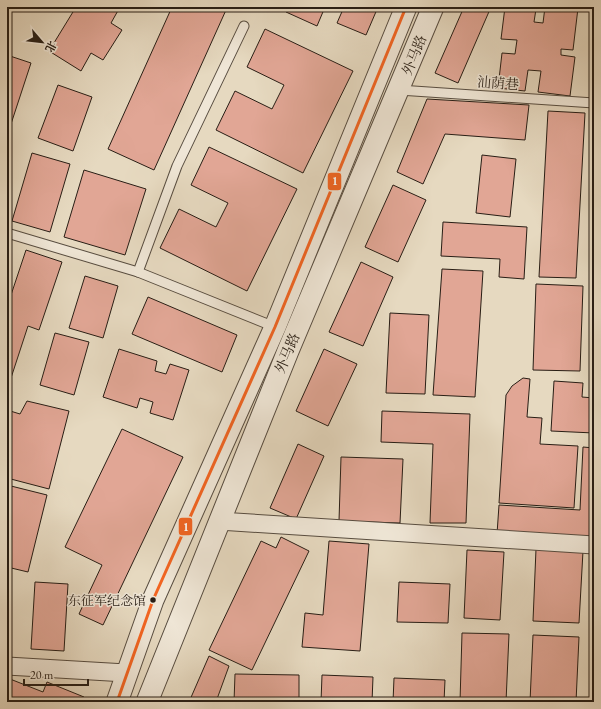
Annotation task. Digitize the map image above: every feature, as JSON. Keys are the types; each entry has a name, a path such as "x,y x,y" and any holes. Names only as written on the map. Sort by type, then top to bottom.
{"street":[{"name":"外马路","path":"117,702 153,600 275,327 406,7"},
{"name":"外马路","path":"147,702 288,350 433,7"},
{"path":"219,521 594,545"},
{"path":"7,666 126,673"}],"lane":[{"path":"138,272 177,166 244,26"},
{"name":"汕荫巷","path":"399,90 594,103"},
{"path":"7,233 138,272 275,327"}],"building":[{"path":"76,7 120,7 111,23 122,30 103,60 91,53 81,71 49,51"},
{"path":"172,7 220,7 226,10 154,170 108,149"},
{"path":"288,7 325,7 317,26 286,12"},
{"path":"344,7 378,7 366,35 337,23"},
{"path":"464,7 491,7 458,83 435,73"},
{"path":"505,7 536,9 534,22 543,23 545,7 578,8 573,50 561,49 561,55 575,57 570,96 538,92 541,71 528,70 525,91 498,88 502,53 515,54 517,40 501,39"},
{"path":"265,29 353,71 303,173 216,130 235,91 272,109 284,85 247,67"},
{"path":"7,55 31,63 10,127 7,126"},
{"path":"58,85 92,97 73,151 38,138"},
{"path":"427,99 529,105 525,140 445,134 423,184 397,172"},
{"path":"548,111 585,113 576,278 539,277"},
{"path":"209,147 297,189 247,291 160,248 179,209 216,227 228,203 191,185"},
{"path":"32,153 70,164 50,232 12,221"},
{"path":"482,155 516,159 510,217 476,213"},
{"path":"84,170 146,189 125,255 64,237"},
{"path":"393,185 426,200 398,262 365,247"},
{"path":"443,222 527,227 524,279 499,277 500,259 441,256"},
{"path":"26,250 62,262 39,330 28,326 10,381 7,380 7,307"},
{"path":"361,262 393,277 363,346 329,332"},
{"path":"442,269 483,271 475,397 433,395"},
{"path":"85,276 118,286 103,338 69,328"},
{"path":"536,284 583,286 580,371 533,370"},
{"path":"148,297 237,335 222,372 132,334"},
{"path":"390,313 429,315 425,394 386,393"},
{"path":"55,333 89,342 74,395 40,385"},
{"path":"119,349 157,361 155,371 166,374 170,364 189,370 173,420 150,413 153,402 140,398 137,408 103,397"},
{"path":"324,349 357,364 328,426 296,411"},
{"path":"523,378 530,379 527,417 542,418 540,444 578,446 574,508 499,503 506,395 512,386"},
{"path":"554,381 583,383 582,397 594,398 594,433 551,431"},
{"path":"27,401 69,411 49,489 7,478 7,410 20,414"},
{"path":"382,411 470,414 466,523 430,523 433,444 381,442"},
{"path":"122,429 183,457 103,625 79,614 102,565 65,547"},
{"path":"298,444 324,456 296,519 270,508"},
{"path":"583,447 594,448 594,537 497,534 499,505 580,510"},
{"path":"341,457 403,459 400,523 339,521"},
{"path":"7,485 47,495 28,572 7,567"},
{"path":"281,537 309,551 252,670 209,650 261,541 276,548"},
{"path":"329,541 369,544 360,651 302,647 305,613 323,615"},
{"path":"536,549 583,551 579,623 533,621"},
{"path":"467,550 504,552 500,620 464,618"},
{"path":"35,582 68,584 64,651 31,649"},
{"path":"399,582 450,584 448,623 397,622"},
{"path":"462,633 509,634 506,702 460,702"},
{"path":"533,635 579,637 576,702 530,702"},
{"path":"209,656 229,666 217,699 218,702 189,702"},
{"path":"235,674 299,675 299,702 234,702"},
{"path":"322,675 373,677 372,702 321,702"},
{"path":"394,678 445,680 444,702 393,702"},
{"path":"10,679 43,692 47,682 84,697 81,702 7,702 7,687"}],"transit line":[{"name":"1","path":"117,702 153,600 275,327 406,7"}],"place":[{"name":"东征军纪念馆","path":"153,600"}]}
